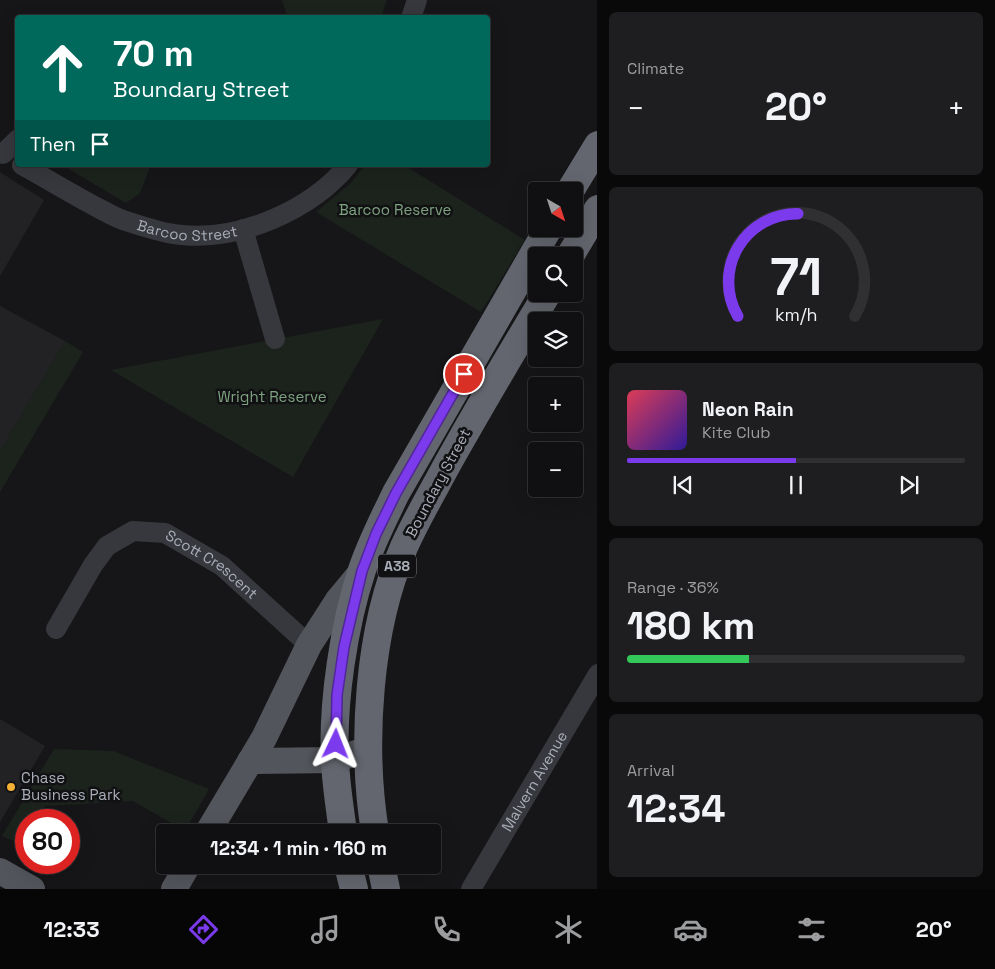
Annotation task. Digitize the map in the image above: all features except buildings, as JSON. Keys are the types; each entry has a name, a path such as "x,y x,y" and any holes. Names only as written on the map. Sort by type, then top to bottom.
{"highway":[{"path":"575,182 597,147"},
{"path":"575,247 597,211"},
{"name":"Boundary Street","path":"362,571 376,534 396,493 543,238"},
{"name":"Boundary Street","path":"368,750 371,683 378,636 388,593 404,548 483,401 542,302"},
{"name":"A38","path":"342,824 335,760 337,695 343,657 362,571"},
{"name":"A38","path":"368,750 370,795 374,824"},
{"path":"350,874 354,889"},
{"path":"382,874 386,889"}],"main road":[{"name":"Boundary Street","path":"213,824 264,738 309,645 338,600 362,571"},
{"path":"250,761 335,760 368,750"},
{"path":"0,871 32,889"},
{"path":"174,889 183,874"}],"street":[{"path":"412,15 417,0"},
{"path":"7,156 15,144"},
{"name":"Barcoo Street","path":"26,167 125,221 181,235 211,235 243,229 275,218 326,188 346,167"},
{"path":"243,229 275,339"},
{"name":"Scott Crescent","path":"56,629 92,566 108,546 133,531 165,534 222,566 309,645"},
{"name":"Malvern Avenue","path":"471,889 597,676"}],"shaded area":[{"path":"0,172 44,200 0,276"},
{"path":"0,306 65,341 0,451"},
{"name":"Chase Business Park","path":"0,719 45,746 0,822"}],"green space":[{"path":"282,0 387,0 382,15 287,15"},
{"path":"65,167 150,167 140,193 126,203"},
{"name":"Barcoo Reserve","path":"363,167 407,167 525,240 481,312 316,212 350,184"},
{"name":"Wright Reserve","path":"383,319 293,477 111,370"},
{"path":"65,341 83,352 0,492 0,451"},
{"path":"54,749 113,751 209,789 189,824 173,824 133,801 45,806 44,809 18,809"},
{"path":"15,814 15,841 2,836"}],"place":[{"name":"Chase Business Park","path":"11,787"}],"route":[{"path":"336,744 337,695 344,647 362,571 376,534 396,493 464,374"}]}
